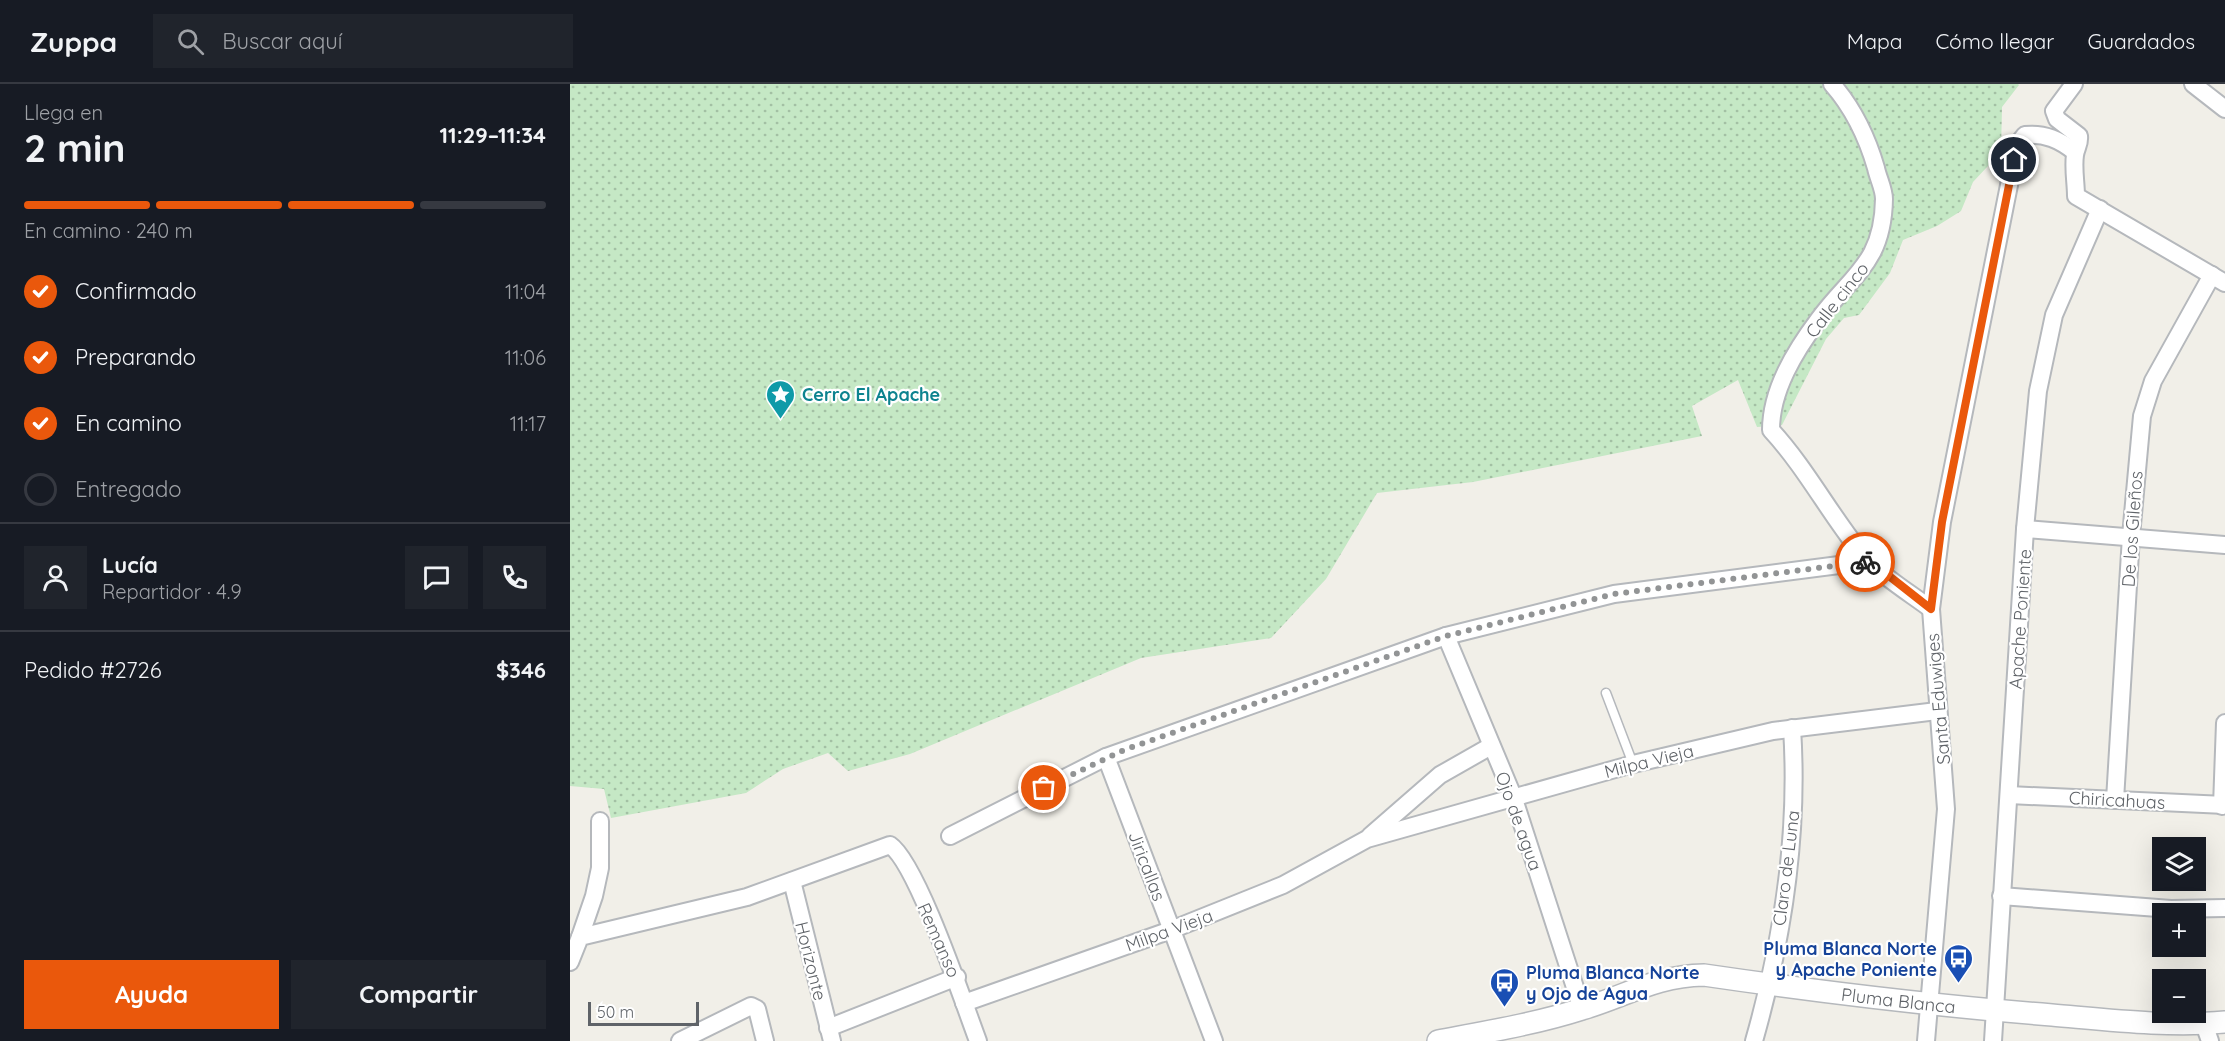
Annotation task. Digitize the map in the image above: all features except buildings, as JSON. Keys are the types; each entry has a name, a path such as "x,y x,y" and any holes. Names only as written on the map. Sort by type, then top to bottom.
{"street":[{"name":"Calle cinco","path":"1832,84 1848,102 1870,149 1884,197 1878,241 1861,273 1819,318 1786,370 1771,409 1771,430 1791,453 1870,561 1931,609"},
{"path":"2074,84 2054,111 2058,119 2079,136 2080,144 2075,152 2076,196 2218,279"},
{"path":"2193,84 2225,109"},
{"name":"Santa Eduwiges","path":"1926,1041 1946,809 1931,609 1942,522 2017,145 2025,135 2038,134 2064,143 2075,152"},
{"name":"Apache Poniente","path":"1993,1041 2025,530 2044,351 2054,315 2100,209"},
{"name":"De los Gileños","path":"2115,800 2131,537 2142,416 2153,381 2218,279"},
{"path":"2025,530 2225,545"},
{"path":"950,836 1106,757 1446,636 1614,594 1870,561"},
{"name":"Ojo de agua","path":"1446,636 1513,796 1582,1009"},
{"name":"Milpa Vieja","path":"964,1003 1171,930 1283,885 1367,839 1633,764 1792,728 1937,711"},
{"path":"2223,805 2225,723"},
{"name":"Claro de Luna","path":"1754,1041 1770,985 1794,815 1792,728"},
{"name":"Milpa Vieja","path":"1367,839 1440,775 1491,746"},
{"name":"Jiricallas","path":"1106,757 1214,1041"},
{"name":"Chiricahuas","path":"2009,795 2223,805"},
{"path":"570,962 594,896 600,868 600,821"},
{"name":"Remanso","path":"792,881 890,845 905,864 957,977 978,1041"},
{"path":"580,937 715,906 792,881"},
{"name":"Horizonte","path":"792,881 830,1034"},
{"path":"2001,896 2170,909 2225,908"},
{"name":"Pluma Blanca","path":"1438,1041 1582,1009 1652,982 1686,975 1704,975 1929,1005 2213,1029"},
{"path":"830,1034 957,977"},
{"path":"680,1041 748,1007 757,1009 765,1041"}],"lane":[{"path":"1606,693 1633,764"}],"green space":[{"path":"570,84 2019,85 2002,107 2001,152 1973,182 1961,211 1937,226 1903,240 1890,273 1859,315 1844,318 1826,339 1782,425 1757,427 1738,380 1692,406 1702,436 1473,482 1377,493 1326,579 1271,638 1141,658 910,754 848,771 828,753 783,769 746,793 611,818 604,789 570,786"}],"way so far":[{"path":"1044,788 1124,750 1446,636 1614,594 1865,562"}],"place":[{"name":"Cerro El Apache","path":"781,420"},
{"name":"Pluma Blanca Norte y Apache Poniente","path":"1958,984"},
{"name":"Pluma Blanca Norte y Ojo de Agua","path":"1505,1008"}],"route":[{"path":"1865,562 1870,561 1881,572 1931,609 1942,522 2014,160"}]}
